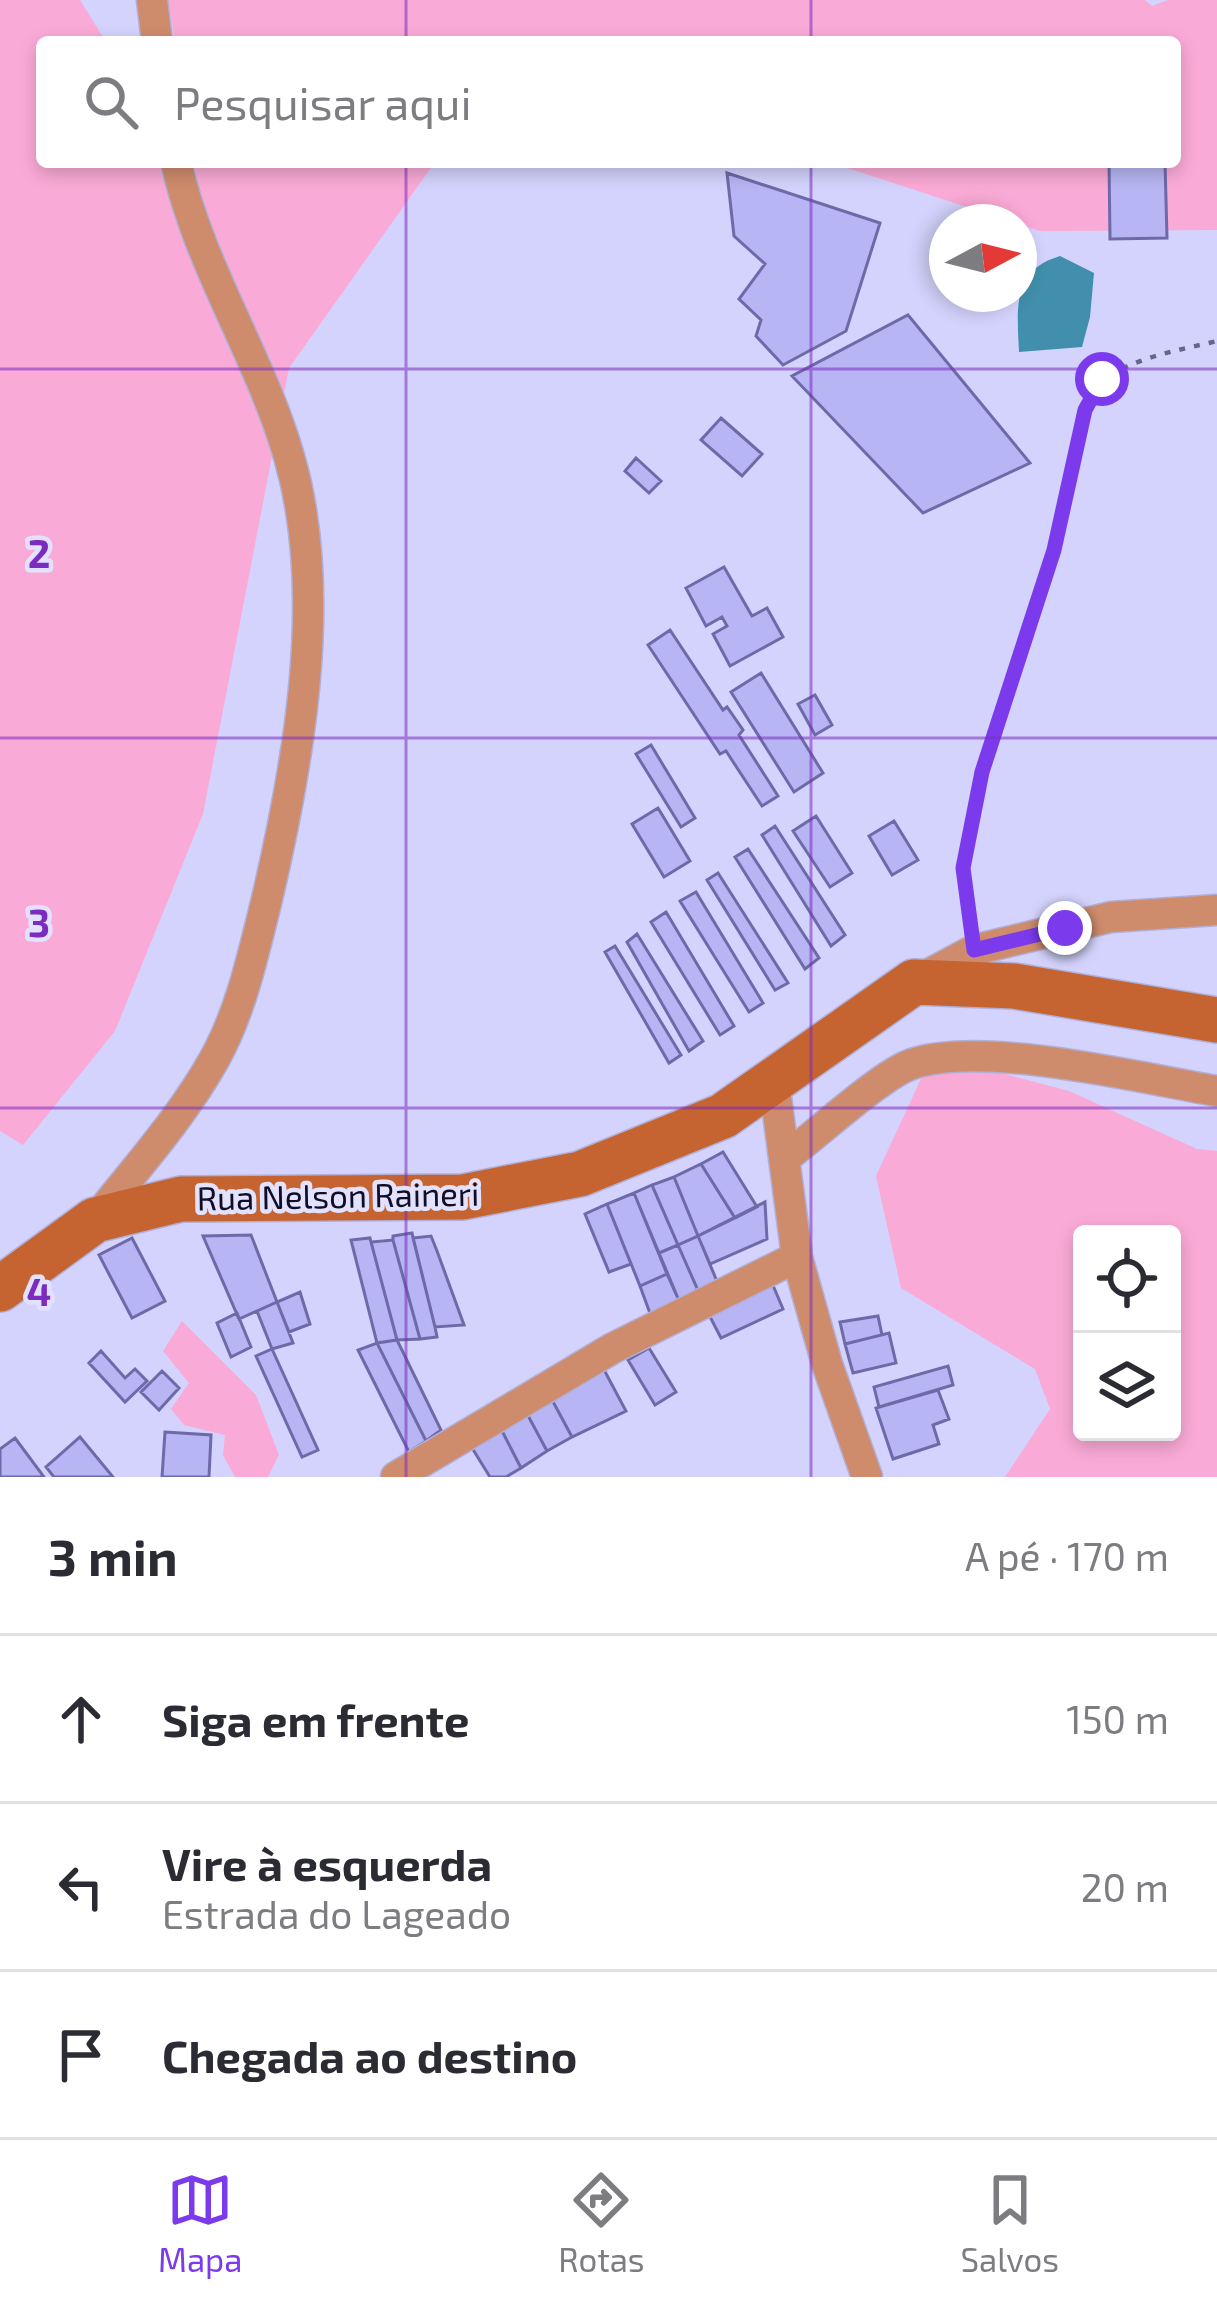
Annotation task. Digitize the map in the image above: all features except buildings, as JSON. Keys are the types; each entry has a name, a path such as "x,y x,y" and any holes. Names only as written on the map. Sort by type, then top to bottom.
{"main road":[{"name":"Rua Nelson Raineri","path":"0,1289 95,1220 181,1199 463,1197 580,1174 723,1116 914,982"},
{"path":"914,982 1014,986 1217,1020"}],"street":[{"path":"152,0 156,36"},
{"path":"95,1220 196,1088 236,1015 274,869 302,697 308,582 301,509 290,460 202,248 178,168"},
{"path":"914,982 974,950 1111,917 1217,910"},
{"path":"785,1158 909,1064 959,1055 1217,1090"},
{"path":"774,1082 797,1257 826,1364 867,1477"},
{"path":"396,1477 613,1348 797,1257"}],"path":[{"path":"974,950 963,868 982,772 1054,550 1091,393 1102,379 1120,370 1217,341"}],"shaded area":[{"path":"0,0 80,0 102,36 36,36 36,168 185,168 197,185 195,168 431,168 289,368 203,814 115,1031 23,1145 0,1131"},
{"path":"168,0 1145,0 1152,6 1168,0 1217,0 1217,230 1040,231 1037,204 957,204 847,168 1181,168 1181,36 174,36"},
{"path":"932,1055 1069,1091 1197,1149 1217,1151 1217,1477 1005,1477 1050,1409 1035,1369 901,1288 876,1176"},
{"path":"182,1321 256,1395 279,1455 268,1477 235,1477 223,1455 225,1435 184,1425 171,1409 189,1383 163,1351"}],"water":[{"path":"1060,256 1094,273 1082,347 1019,352 1018,312 1037,312 1037,268"}],"route":[{"path":"1065,928 974,950 963,868 982,772 1054,550 1085,410 1102,379"}]}
